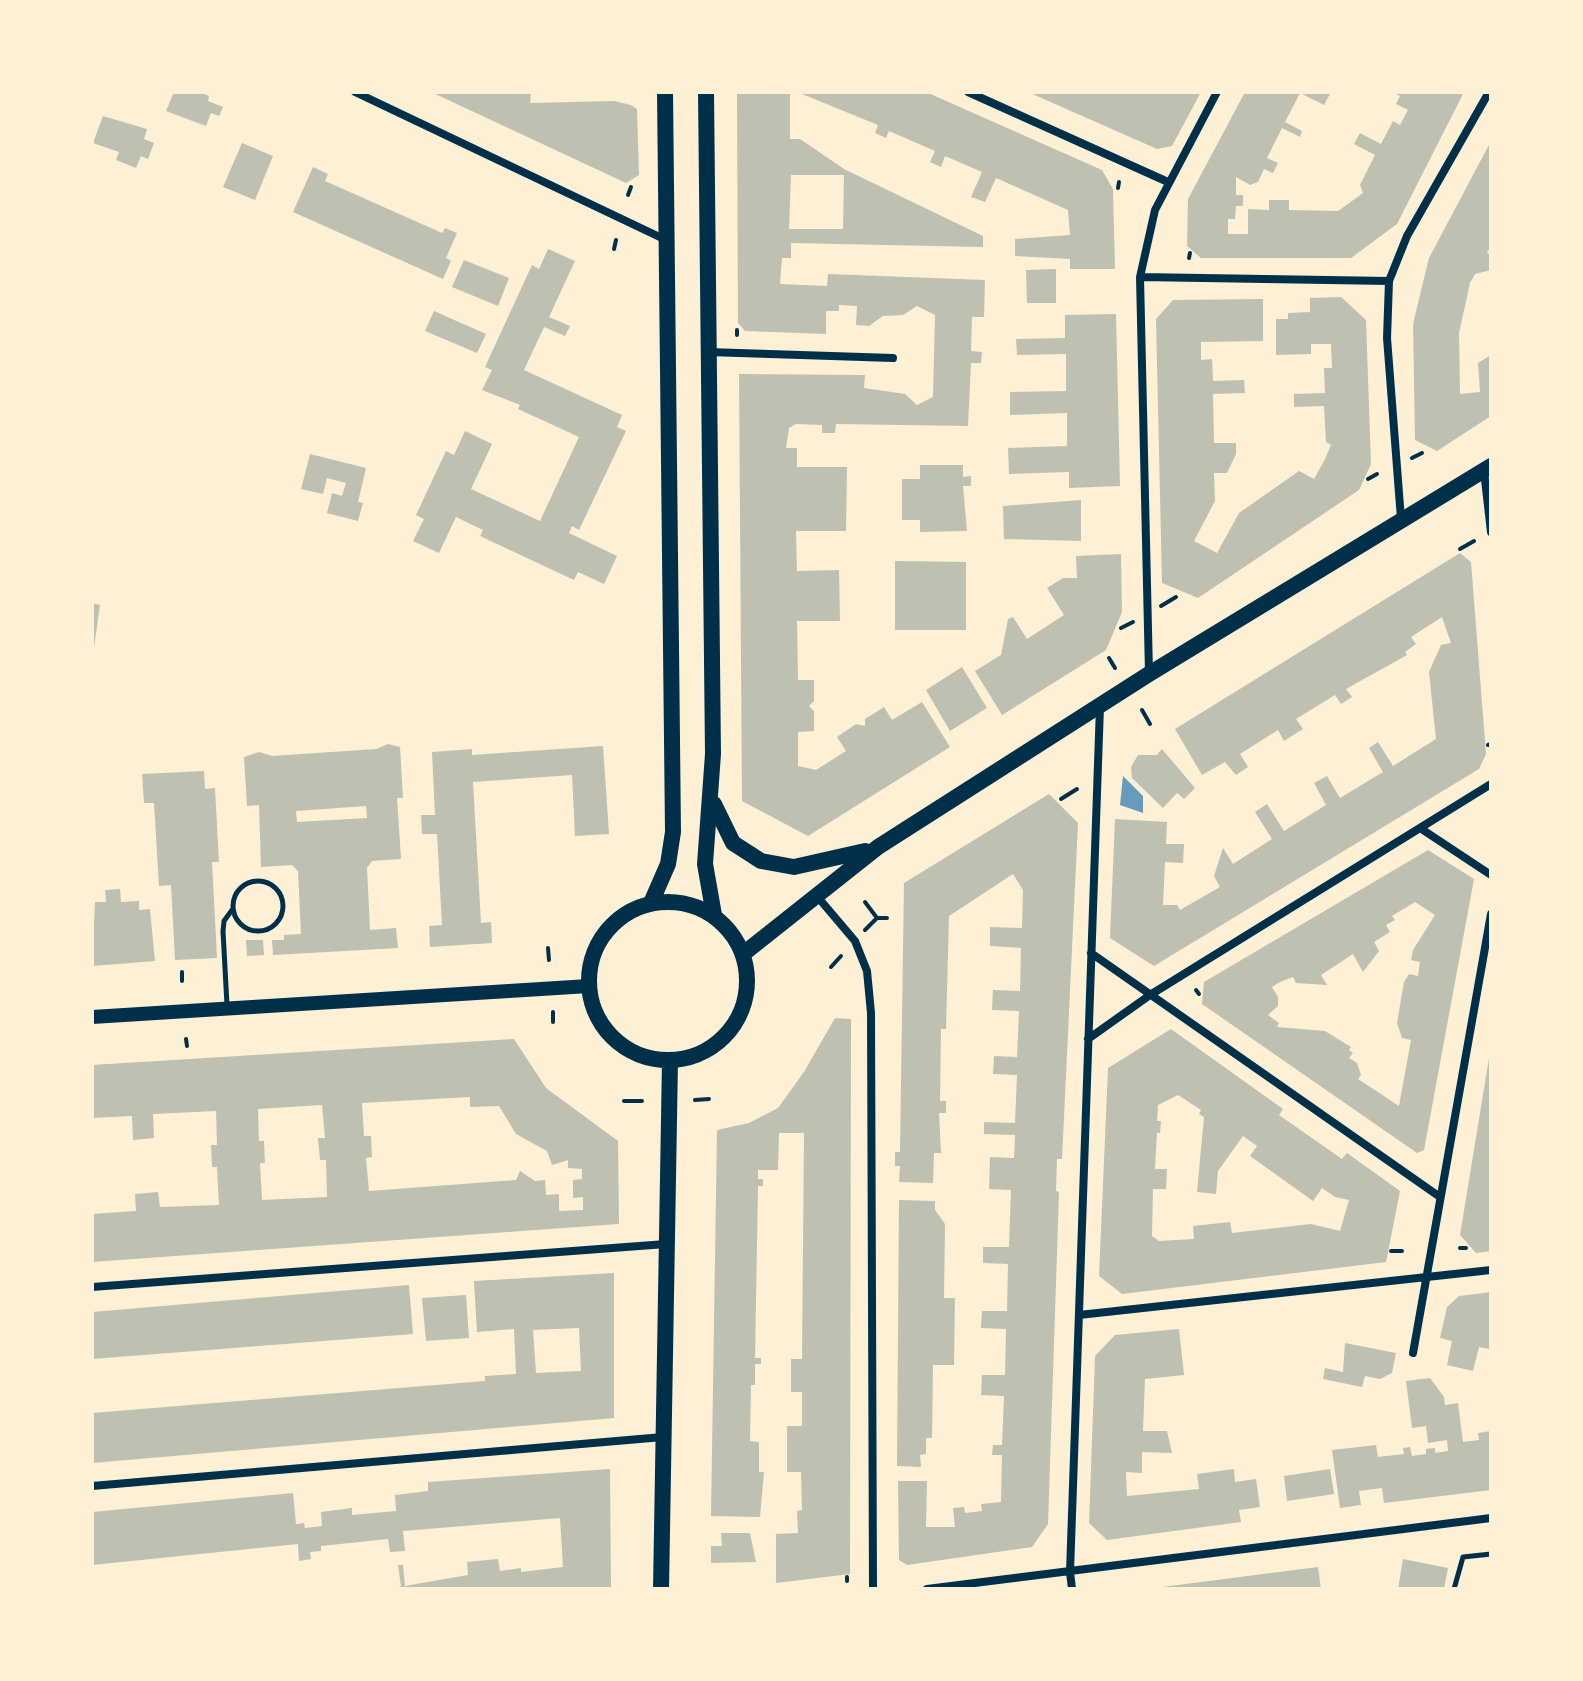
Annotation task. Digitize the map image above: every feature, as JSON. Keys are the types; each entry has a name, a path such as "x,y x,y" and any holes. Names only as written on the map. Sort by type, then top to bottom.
{"main road":[{"path":"651,903 668,864 673,832 665,92"},
{"path":"706,92 711,793 705,864 714,915"},
{"path":"743,954 878,847 1149,674 1488,468"},
{"path":"711,793 719,819 733,843 761,861 802,866 878,847"},
{"path":"651,903 686,903 714,915 733,935 743,954 747,989 735,1023 709,1049 670,1060 640,1055 612,1037 598,1017 589,986 592,958 605,933 625,913 651,903"},
{"path":"661,1589 670,1060"}],"street":[{"path":"355,92 666,240"},
{"path":"968,92 1168,182"},
{"path":"1149,674 1140,277 1150,222 1217,92"},
{"path":"1401,519 1387,338 1389,281 1407,236 1489,92"},
{"path":"1140,277 1389,281"},
{"path":"707,352 893,358"},
{"path":"1488,468 1491,532"},
{"path":"1072,1589 1070,1572 1100,706"},
{"path":"1088,1039 1150,995 1491,784"},
{"path":"1420,828 1491,875"},
{"path":"816,895 855,941 867,971 871,1013 873,1589"},
{"path":"1413,1353 1491,914"},
{"path":"1091,953 1440,1197"},
{"path":"92,1017 589,986"},
{"path":"92,1287 666,1244"},
{"path":"1079,1315 1491,1270"},
{"path":"92,1486 663,1437"},
{"path":"927,1589 1491,1518"}],"lane":[{"path":"227,1009 223,931 236,894 255,881 276,888 283,902 279,919 266,930 249,930 236,918 233,909"},
{"path":"1454,1589 1463,1557 1491,1554"}],"path":[{"path":"628,195 631,187"},
{"path":"614,249 616,240"},
{"path":"1412,458 1422,453"},
{"path":"1368,479 1377,474"},
{"path":"1460,549 1474,541"},
{"path":"1159,607 1176,597"},
{"path":"1121,628 1135,620"},
{"path":"1109,658 1115,668"},
{"path":"1142,710 1150,724"},
{"path":"1061,799 1077,789"},
{"path":"865,902 877,918"},
{"path":"865,930 877,918 887,918"},
{"path":"548,948 549,960"},
{"path":"831,967 841,956"},
{"path":"182,972 182,981"},
{"path":"553,1012 553,1022"},
{"path":"186,1039 187,1046"},
{"path":"695,1100 709,1099"},
{"path":"624,1101 642,1101"},
{"path":"1391,1251 1402,1251"}],"water":[{"path":"1123,776 1143,796 1143,813 1120,805"}],"building":[{"path":"174,92 200,92 209,96 208,101 223,107 219,116 211,113 206,126 166,111"},
{"path":"431,92 531,92 530,103 614,101 631,105 637,109 639,175 626,183"},
{"path":"737,92 790,92 790,139 800,139 844,169 983,236 983,247 791,243 791,258 782,258 780,284 827,286 828,274 985,280 984,317 972,317 971,351 982,352 981,363 971,363 968,426 836,424 835,433 822,433 822,425 796,424 789,428 786,448 797,448 797,467 847,467 846,531 796,531 797,571 839,570 840,621 797,621 798,680 814,680 814,701 809,706 814,711 814,731 798,732 798,766 816,770 846,751 837,737 856,724 865,726 865,719 884,707 892,720 922,702 950,747 808,836 742,801 739,374 865,375 864,388 905,394 917,405 933,397 935,315 917,306 903,315 883,316 869,326 856,325 857,306 839,305 839,311 826,311 826,334 745,331 738,323","holes":["791,175 844,175 843,229 789,229"]},
{"path":"797,92 926,92 1102,170 1113,189 1115,269 1070,269 1070,259 1015,256 1015,239 1070,235 1068,210 996,178 985,202 971,197 982,172 945,156 941,167 930,162 935,151 889,131 886,138 875,133 878,125"},
{"path":"1028,92 1201,92 1172,146 1157,149"},
{"path":"1245,92 1331,92 1324,105 1300,93 1285,122 1302,131 1300,137 1282,128 1267,158 1278,163 1273,173 1264,169 1258,182 1250,185 1236,177 1236,195 1243,195 1243,206 1236,206 1235,219 1228,219 1228,234 1248,234 1248,209 1269,210 1269,200 1289,200 1289,210 1338,211 1363,193 1360,185 1375,155 1354,144 1360,133 1381,144 1393,121 1400,125 1408,110 1396,104 1400,96 1392,92 1462,92 1462,96 1397,224 1351,258 1201,258 1187,246 1188,199"},
{"path":"103,116 147,129 144,139 154,143 148,159 141,156 136,168 116,160 119,152 93,143"},
{"path":"1491,141 1491,245 1487,253 1491,255 1491,270 1475,274 1470,283 1459,333 1460,394 1480,392 1478,363 1491,355 1491,416 1437,451 1415,440 1413,324 1429,258"},
{"path":"242,143 273,156 255,200 223,187"},
{"path":"313,167 328,174 325,181 442,233 445,228 457,233 446,258 451,261 443,279 293,212"},
{"path":"548,249 575,261 549,317 570,326 565,336 544,327 524,370 622,415 617,427 626,431 579,530 572,526 569,533 617,556 604,584 578,572 574,580 480,536 483,530 456,517 439,553 413,541 424,519 416,515 446,451 454,455 465,431 492,444 471,489 540,521 579,437 518,409 520,405 482,390 492,370 485,367 532,265 539,269"},
{"path":"464,260 509,278 498,306 452,287"},
{"path":"1056,269 1056,303 1027,303 1026,270"},
{"path":"1341,297 1366,320 1371,464 1359,490 1198,598 1162,583 1156,319 1173,300 1263,299 1263,341 1201,342 1201,360 1212,359 1213,381 1244,380 1245,393 1213,394 1214,443 1236,443 1236,454 1227,473 1214,473 1215,501 1194,541 1217,553 1239,513 1299,471 1314,479 1325,459 1331,445 1326,442 1324,406 1294,407 1294,394 1325,393 1324,368 1332,368 1331,344 1311,344 1311,354 1276,355 1276,319 1288,319 1288,313 1310,312 1310,298"},
{"path":"434,311 486,334 477,353 425,331"},
{"path":"1116,314 1120,486 1069,488 1069,472 1009,474 1008,448 1067,446 1067,413 1010,415 1010,392 1066,391 1066,354 1017,355 1016,339 1065,338 1065,315"},
{"path":"310,454 366,468 358,502 363,503 358,521 327,513 332,493 342,496 346,483 327,478 323,494 301,489"},
{"path":"920,465 963,465 963,477 971,476 971,486 963,486 967,531 920,532 920,520 902,520 902,479 920,479"},
{"path":"1081,500 1081,541 1004,539 1003,506"},
{"path":"1460,553 1471,562 1486,754 1479,769 1154,966 1110,938 1115,819 1167,822 1166,844 1184,844 1183,863 1165,862 1163,905 1177,905 1180,910 1220,887 1214,876 1223,848 1233,864 1272,839 1255,812 1267,804 1284,831 1326,805 1314,783 1327,776 1340,798 1383,772 1369,748 1378,742 1393,766 1436,739 1429,672 1441,645 1451,643 1442,617 1411,637 1416,644 1405,652 1407,655 1346,689 1352,697 1341,704 1335,695 1296,719 1303,729 1284,741 1278,730 1240,754 1248,767 1236,775 1225,762 1202,775 1175,729"},
{"path":"1121,554 1122,612 1106,650 1002,715 975,671 1001,655 1008,619 1013,617 1027,639 1064,615 1047,588 1063,578 1077,578 1076,556"},
{"path":"895,561 966,562 966,630 895,630"},
{"path":"92,603 100,605 94,647 92,647"},
{"path":"962,667 987,708 950,731 926,690"},
{"path":"388,744 400,747 403,798 397,798 401,859 372,861 367,868 370,930 396,928 398,948 273,955 272,940 284,940 284,935 301,934 298,871 292,865 261,867 259,805 247,806 244,757 259,752 272,756 376,749","holes":["366,806 367,818 297,822 296,811"]},
{"path":"603,746 609,834 575,836 572,775 473,782 481,923 491,922 492,943 430,947 429,926 442,925 437,834 422,834 421,815 435,815 432,752 472,749 472,755"},
{"path":"1162,749 1195,788 1184,799 1177,793 1163,808 1132,778 1131,767 1138,755 1157,755"},
{"path":"204,771 205,789 215,788 219,862 212,862 217,958 175,960 171,885 159,886 154,803 144,803 142,774"},
{"path":"1049,794 1078,823 1062,1159 1057,1159 1056,1191 1059,1192 1048,1524 1032,1547 907,1565 899,1560 898,1481 927,1481 926,1527 955,1527 953,1508 964,1507 965,1513 982,1511 981,1504 1001,1502 1002,1455 992,1455 993,1445 1002,1445 1004,1396 981,1395 982,1375 1005,1375 1006,1329 981,1328 982,1311 1007,1311 1008,1264 983,1263 983,1247 1009,1247 1011,1190 989,1189 990,1157 1014,1158 1015,1135 984,1134 984,1122 1015,1123 1017,1075 993,1074 994,1056 1017,1057 1019,1011 992,1010 993,990 1020,991 1021,948 990,946 990,927 1022,928 1023,890 1013,874 949,916 946,1029 941,1029 940,1101 946,1101 946,1113 939,1113 941,1153 934,1153 933,1183 899,1182 900,1166 895,1166 895,1152 900,1152 904,883"},
{"path":"1428,850 1474,879 1424,1150 1417,1153 1202,1004 1204,982","holes":["1415,902 1435,915 1413,950 1411,960 1420,962 1418,976 1409,974 1404,982 1397,1023 1402,1038 1411,1040 1399,1106 1358,1079 1361,1075 1357,1063 1349,1058 1353,1053 1349,1050 1351,1047 1325,1031 1277,1027 1279,1023 1268,1015 1278,1006 1278,997 1272,987 1280,982 1293,977 1296,983 1327,985 1321,975 1353,954 1363,972 1379,951 1374,942 1390,932 1386,925 1395,920 1392,916"]},
{"path":"120,889 121,902 139,901 139,910 150,909 155,961 92,966 95,902 106,902 105,890"},
{"path":"246,940 263,940 264,955 247,956"},
{"path":"835,1018 851,1019 850,1574 776,1583 776,1534 798,1533 797,1511 802,1510 801,1472 787,1472 787,1426 802,1426 802,1392 791,1392 791,1359 802,1359 804,1133 779,1133 778,1170 758,1170 758,1179 763,1179 763,1186 758,1186 755,1358 761,1358 761,1364 755,1364 755,1385 751,1385 750,1441 759,1442 759,1472 764,1472 760,1517 711,1516 717,1130 749,1123 778,1108 804,1072"},
{"path":"1171,1029 1283,1109 1279,1115 1342,1159 1347,1153 1400,1191 1386,1262 1122,1294 1099,1276 1108,1068","holes":["1178,1095 1201,1110 1199,1114 1204,1117 1197,1192 1216,1194 1218,1171 1243,1136 1257,1146 1250,1156 1313,1201 1322,1188 1335,1197 1349,1200 1340,1231 1311,1224 1232,1233 1230,1222 1193,1226 1194,1239 1159,1241 1152,1236 1153,1189 1166,1189 1167,1169 1155,1169 1157,1133 1160,1133 1161,1121 1157,1121 1158,1105"]},
{"path":"514,1039 546,1088 618,1141 619,1224 92,1262 92,1214 136,1211 135,1194 158,1192 160,1207 219,1205 217,1167 212,1167 211,1145 217,1145 216,1111 153,1114 154,1138 133,1140 132,1116 92,1118 92,1065","holes":["470,1097 470,1107 499,1106 516,1134 547,1151 552,1165 568,1160 568,1168 582,1169 582,1179 573,1180 573,1198 583,1197 583,1210 559,1211 559,1194 546,1195 545,1180 535,1181 520,1171 516,1180 369,1191 366,1158 372,1157 371,1136 364,1136 362,1103","322,1105 325,1138 318,1138 320,1160 326,1160 327,1197 262,1200 260,1163 265,1163 264,1141 259,1141 258,1109"]},
{"path":"1489,1058 1491,1251 1476,1253 1460,1235"},
{"path":"899,1200 935,1201 935,1210 945,1224 944,1298 955,1298 954,1365 933,1365 932,1438 926,1438 926,1454 920,1455 921,1467 897,1466"},
{"path":"614,1273 614,1418 92,1463 92,1413 485,1381 485,1376 516,1374 514,1329 477,1332 474,1281","holes":["579,1328 581,1371 536,1373 533,1330"]},
{"path":"409,1285 413,1334 92,1359 92,1312"},
{"path":"1491,1292 1490,1349 1479,1347 1473,1371 1447,1365 1452,1341 1440,1338 1447,1307 1459,1296"},
{"path":"466,1295 469,1338 426,1341 422,1298"},
{"path":"1179,1329 1184,1375 1145,1379 1143,1431 1167,1431 1172,1453 1142,1452 1142,1473 1126,1472 1127,1496 1199,1489 1197,1474 1234,1469 1235,1482 1256,1479 1260,1507 1239,1510 1241,1522 1107,1540 1089,1523 1095,1356 1115,1335"},
{"path":"1345,1343 1396,1353 1392,1373 1380,1379 1365,1376 1362,1387 1323,1379 1325,1368 1343,1372"},
{"path":"1430,1378 1444,1397 1445,1405 1458,1403 1463,1442 1479,1440 1478,1433 1491,1431 1491,1490 1384,1503 1382,1488 1359,1491 1361,1505 1340,1508 1332,1450 1376,1445 1378,1457 1404,1454 1403,1448 1410,1447 1412,1456 1426,1454 1426,1449 1435,1448 1435,1453 1448,1451 1447,1440 1428,1443 1426,1426 1412,1428 1406,1381"},
{"path":"610,1469 611,1589 394,1589 401,1586 398,1565 403,1565 405,1586 468,1575 467,1562 498,1559 500,1571 563,1567 560,1518 403,1531 405,1551 390,1552 388,1539 321,1546 321,1551 310,1552 311,1559 299,1561 298,1544 92,1565 92,1512 293,1493 296,1524 304,1523 305,1528 322,1526 321,1512 352,1508 352,1515 396,1511 395,1495 428,1491 428,1482"},
{"path":"1330,1469 1334,1494 1287,1501 1284,1476"},
{"path":"721,1533 750,1533 756,1562 711,1563 711,1546 722,1546"},
{"path":"1403,1559 1448,1568 1444,1589 1398,1589"},
{"path":"1318,1567 1321,1589 1162,1589 1162,1587"}]}
